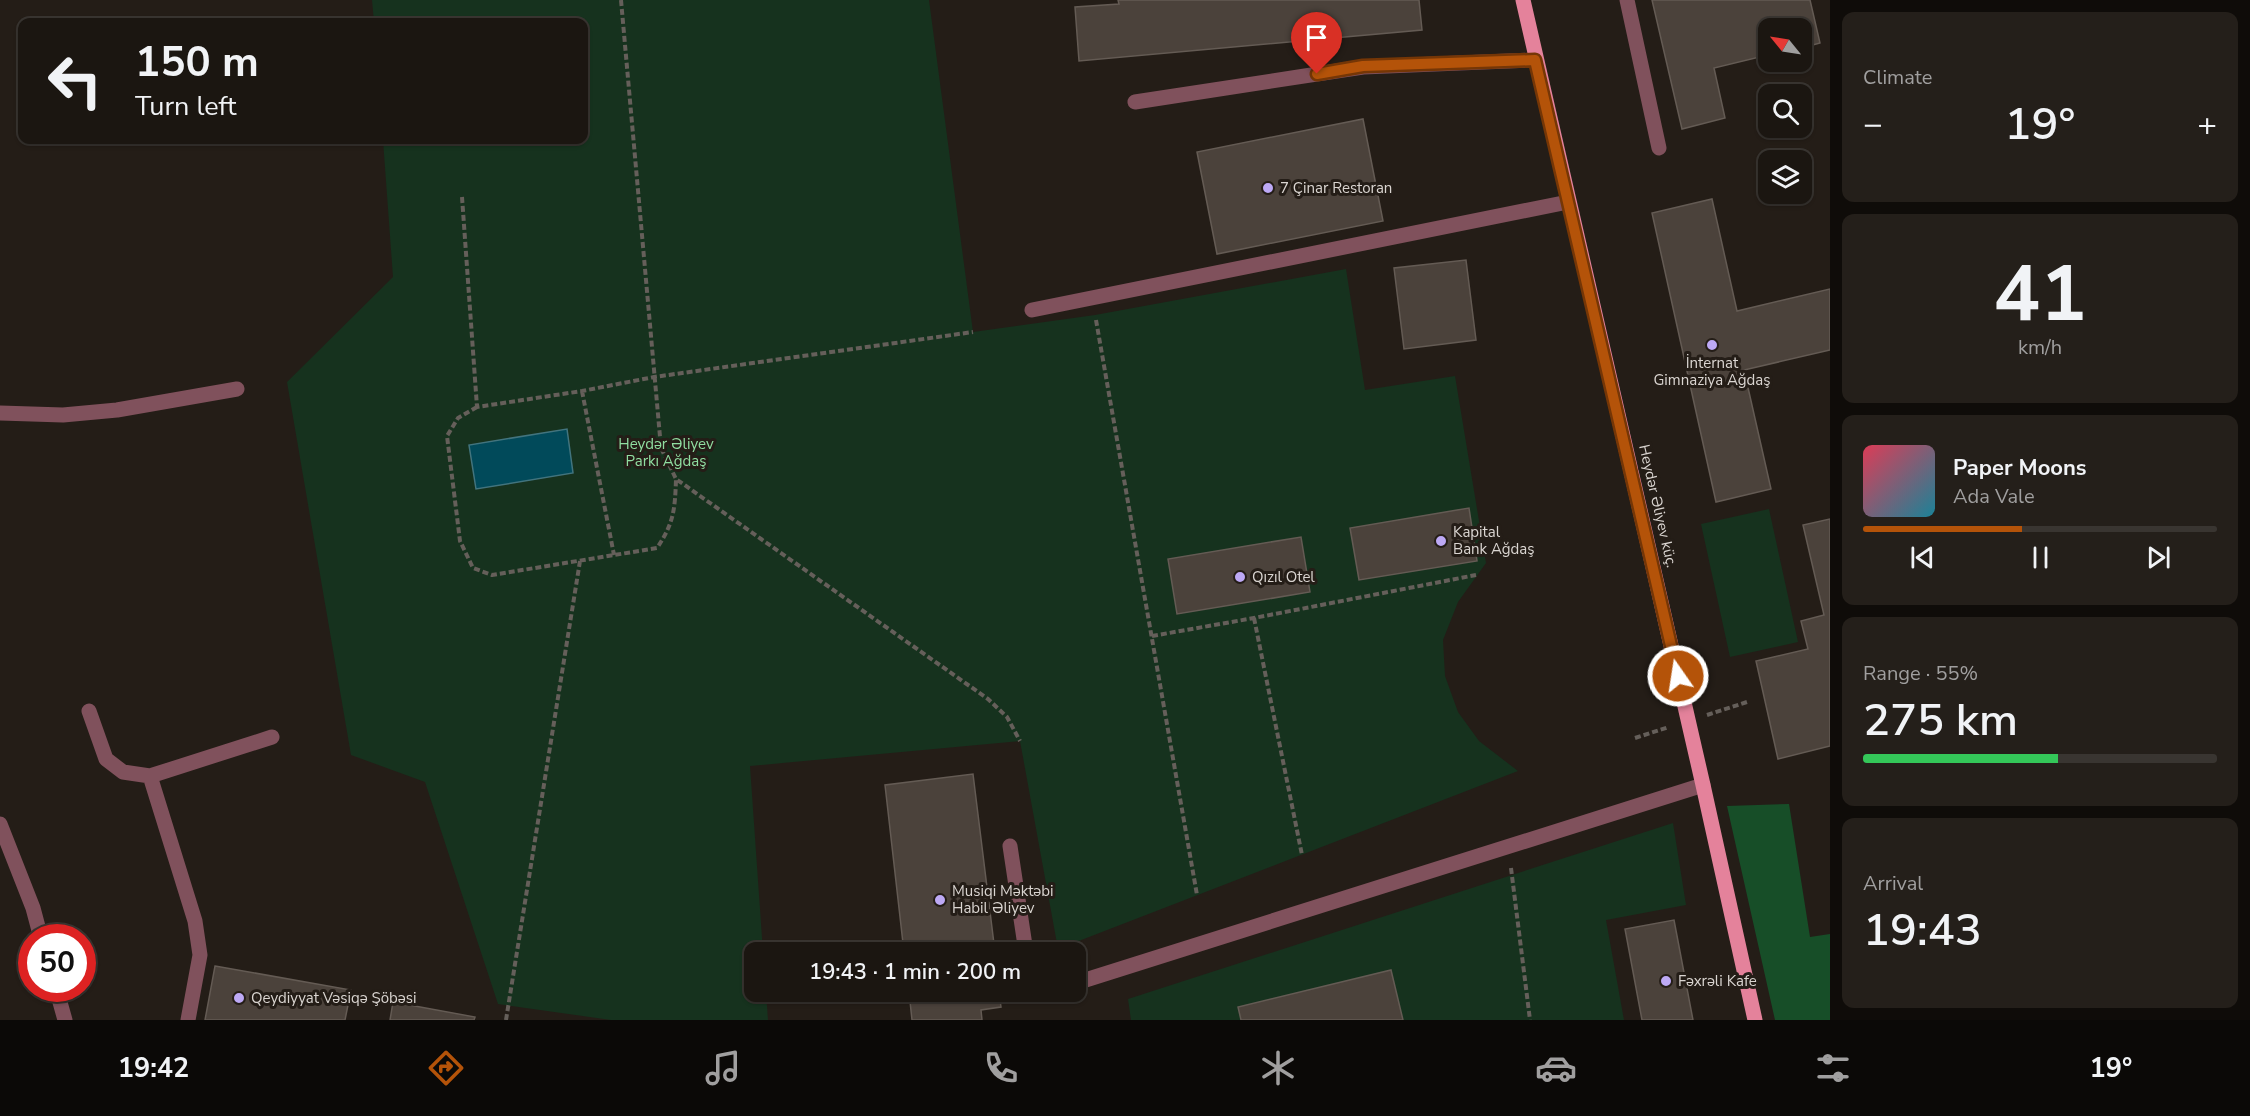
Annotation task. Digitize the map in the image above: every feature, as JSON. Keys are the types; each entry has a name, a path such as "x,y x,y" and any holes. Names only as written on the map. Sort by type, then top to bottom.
{"main road":[{"name":"Heydər Əliyev küç.","path":"1523,0 1755,1020"}],"street":[{"path":"1626,0 1659,148"},
{"path":"1135,102 1363,66 1535,60"},
{"path":"1032,310 1568,202"},
{"path":"0,413 63,415 117,410 237,388"},
{"path":"89,711 106,759 123,772 150,776 272,737"},
{"path":"150,776 195,921 200,955 188,1020"},
{"path":"1086,980 1703,785"},
{"path":"0,824 37,924"},
{"path":"1010,846 1024,942"},
{"path":"60,1002 64,1020"}],"path":[{"path":"621,0 654,376 661,448 676,479 675,512 668,532 657,548 492,575 473,568 460,541 447,436 458,418 477,407 582,391 654,376 973,332"},
{"path":"462,197 477,407"},
{"path":"1095,315 1197,895"},
{"path":"582,391 614,555"},
{"path":"676,479 988,699 1007,717 1020,741"},
{"path":"506,1020 580,561"},
{"path":"1152,636 1476,575"},
{"path":"1254,618 1302,855"},
{"path":"1508,846 1530,1020"}],"green space":[{"name":"Heydər Əliyev Parkı Ağdaş","path":"372,0 929,0 973,332 1095,315 1346,269 1365,390 1455,376 1486,563 1458,602 1443,640 1445,676 1458,712 1479,741 1518,771 1076,942 1057,942 1020,741 750,766 762,942 744,942 744,1002 767,1002 768,1020 611,1020 498,1004 425,782 351,755 287,382 393,277 383,144 588,144 588,18 374,18"},
{"path":"1769,509 1798,642 1730,657 1701,524"},
{"path":"1789,804 1810,937 1830,934 1830,1020 1775,1020 1727,806"},
{"path":"1673,823 1686,905 1606,920 1624,1020 1131,1020 1128,999"}],"water":[{"path":"567,429 573,473 476,489 469,445"}],"building":[{"path":"1118,0 1419,0 1422,30 1079,61 1075,7 1119,4"},
{"path":"1652,0 1810,0 1820,43 1812,45 1812,18 1758,18 1758,57 1714,68 1725,118 1682,129"},
{"path":"1363,119 1383,221 1217,254 1197,152"},
{"path":"1712,199 1737,311 1830,289 1830,350 1744,370 1771,489 1716,502 1652,213"},
{"path":"1466,260 1476,340 1404,349 1394,268"},
{"path":"1469,508 1477,561 1359,580 1350,528"},
{"path":"1830,519 1830,746 1778,759 1756,661 1808,649 1801,621 1824,615 1803,525"},
{"path":"1301,537 1310,592 1177,614 1168,559"},
{"path":"973,774 994,942 903,942 885,785"},
{"path":"1674,920 1693,1020 1642,1020 1625,929"},
{"path":"215,966 351,990 345,1020 205,1020"},
{"path":"1391,970 1403,1020 1241,1020 1238,1007"},
{"path":"393,1002 475,1017 474,1020 390,1020"},
{"path":"910,1002 1000,1002 1001,1007 981,1010 982,1020 912,1020"}],"place":[{"name":"7 Çinar Restoran","path":"1268,188"},
{"name":"İnternat Gimnaziya Ağdaş","path":"1712,345"},
{"name":"Kapital Bank Ağdaş","path":"1441,541"},
{"name":"Qızıl Otel","path":"1240,577"},
{"name":"Musiqi Məktəbi Habil Əliyev","path":"940,900"},
{"name":"Fəxrəli Kafe","path":"1666,981"},
{"name":"Qeydiyyat Vəsiqə Şöbəsi","path":"239,998"}],"route":[{"path":"1317,74 1363,66 1535,60 1678,676"}]}
